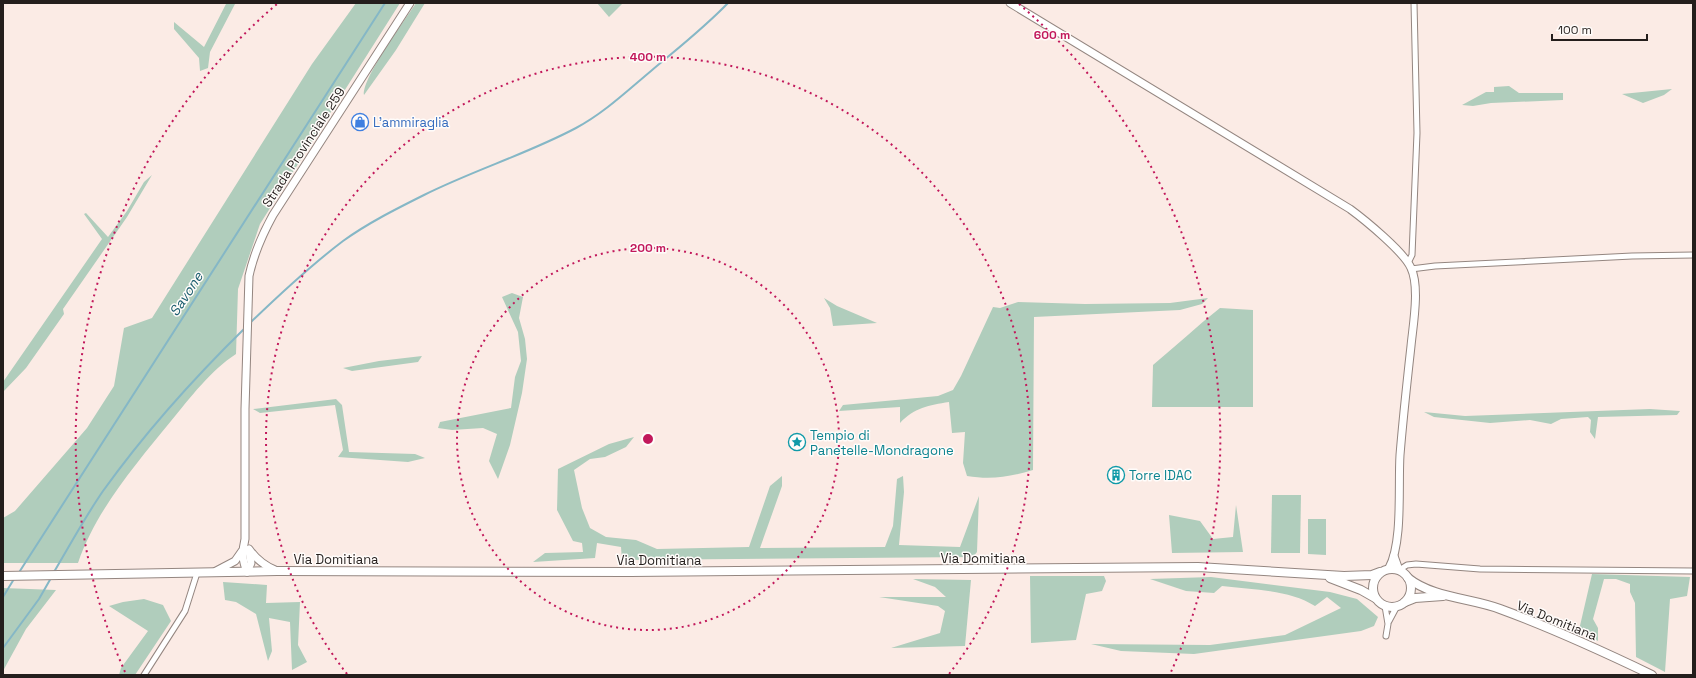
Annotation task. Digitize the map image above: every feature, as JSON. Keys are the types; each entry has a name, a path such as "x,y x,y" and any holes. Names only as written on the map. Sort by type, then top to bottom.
{"main road":[{"name":"Via Domitiana","path":"3,576 277,571 638,572 1198,567 1316,575 1361,576 1372,575 1389,568"},
{"path":"1389,568 1399,570"},
{"name":"Via Domitiana","path":"1399,570 1408,578 1420,585 1450,596 1500,609 1598,649 1652,675"},
{"path":"1375,598 1372,587 1373,581 1380,572"},
{"name":"Via Domitiana","path":"1316,575 1348,584 1375,598 1385,606 1397,606 1423,597 1450,596"},
{"path":"1405,602 1410,593 1410,582 1408,578"}],"street":[{"name":"Strada Provinciale 259","path":"246,550 245,409 248,276 259,240 273,215 410,3"},
{"path":"1010,3 1350,208 1365,220 1410,266 1632,256 1693,255"},
{"path":"1389,568 1394,556 1397,541 1400,454 1414,318 1414,290 1410,266 1412,256 1417,133 1414,3"},
{"path":"246,550 265,566 277,571"},
{"path":"246,550 243,563 247,572"},
{"path":"211,573 225,568 246,550"},
{"path":"1394,556 1399,570 1407,565 1416,564 1480,569 1693,571"},
{"path":"144,675 185,611 197,573"},
{"path":"1385,606 1388,624"},
{"path":"1386,636 1388,624 1397,606"}],"green space":[{"path":"356,3 400,3 260,224 238,289 236,354 218,368 201,385 118,488 95,524 78,563 3,563 3,518 15,511 87,428 114,386 124,328 152,318 312,64"},
{"path":"416,3 425,3 396,50 364,95 365,87 377,63"},
{"path":"597,3 623,3 609,17"},
{"path":"226,4 235,4 210,52 208,68 200,71 199,58 174,29 174,22 204,47"},
{"path":"1509,86 1519,93 1563,93 1563,100 1491,103 1473,106 1462,105 1486,92 1494,92 1494,87"},
{"path":"1672,89 1664,95 1643,103 1622,94"},
{"path":"152,175 127,217 63,309 64,314 26,368 3,392 3,382 102,239 84,214 86,213 108,237 127,211 144,182"},
{"path":"512,293 523,297 519,318 525,339 527,359 522,393 510,445 498,479 489,461 497,434 483,428 452,430 438,428 440,422 511,408 515,377 521,361 518,332 502,297"},
{"path":"824,298 837,306 877,323 833,326 830,308"},
{"path":"1208,298 1202,304 1180,310 1034,317 1033,470 1000,477 984,478 967,476 963,463 965,432 952,433 949,402 922,408 905,418 900,423 900,407 839,411 843,405 938,396 953,390 993,307 1000,308 1018,302 1085,304 1170,303"},
{"path":"1220,308 1253,310 1253,407 1152,407 1153,365"},
{"path":"422,356 418,362 352,371 343,368 379,361"},
{"path":"336,399 342,405 349,452 415,454 425,458 408,462 338,457 343,450 335,405 260,413 253,409"},
{"path":"1650,409 1680,411 1677,415 1598,417 1595,439 1590,432 1591,420 1588,417 1561,419 1551,424 1530,420 1490,423 1434,417 1424,412 1465,416"},
{"path":"634,437 626,447 605,457 590,459 574,470 582,508 590,528 606,537 636,540 657,549 749,547 770,486 782,476 782,486 760,548 885,547 893,526 897,479 903,476 904,492 899,545 960,547 979,496 977,552 973,557 622,560 621,547 597,543 595,558 533,562 545,553 583,552 582,543 573,541 557,510 558,469 609,444"},
{"path":"1272,495 1301,495 1300,553 1271,553"},
{"path":"1236,505 1243,552 1172,553 1169,515 1200,521 1213,539 1233,537"},
{"path":"1308,519 1326,519 1326,555 1308,554"},
{"path":"1592,574 1690,577 1687,596 1670,599 1665,672 1636,657 1635,603 1630,592 1630,584 1616,579 1604,579 1593,619 1598,628 1598,641 1579,630"},
{"path":"1030,576 1104,576 1106,581 1102,591 1086,594 1076,640 1031,643"},
{"path":"1211,577 1330,592 1357,599 1378,617 1374,626 1361,631 1194,654 1121,651 1091,644 1210,645 1285,635 1341,608 1327,597 1315,606 1294,596 1270,591 1222,586 1214,593 1186,591 1150,579"},
{"path":"913,579 971,580 965,646 891,648 940,633 945,611 938,606 879,597 946,597 935,587"},
{"path":"223,582 267,585 266,603 300,602 298,645 307,662 292,670 290,622 269,618 272,651 268,661 256,614 236,602 225,600"},
{"path":"3,588 56,590 26,629 3,671"},
{"path":"144,599 163,605 171,621 135,675 119,675 121,668 148,631 109,606"}],"waterway":[{"name":"Savone","path":"18,574 385,3"},
{"path":"250,323 283,291 319,260 362,228 424,195 520,154 576,128 596,116 710,21 728,3"},
{"path":"54,572 96,501 135,448 207,366 245,328"},
{"path":"3,648 39,599 51,578"},
{"name":"Savone","path":"3,597 14,579"}],"place":[{"name":"L'ammiraglia","path":"360,122"},
{"name":"Tempio di Panetelle-Mondragone","path":"797,442"},
{"name":"Torre IDAC","path":"1116,475"}]}
